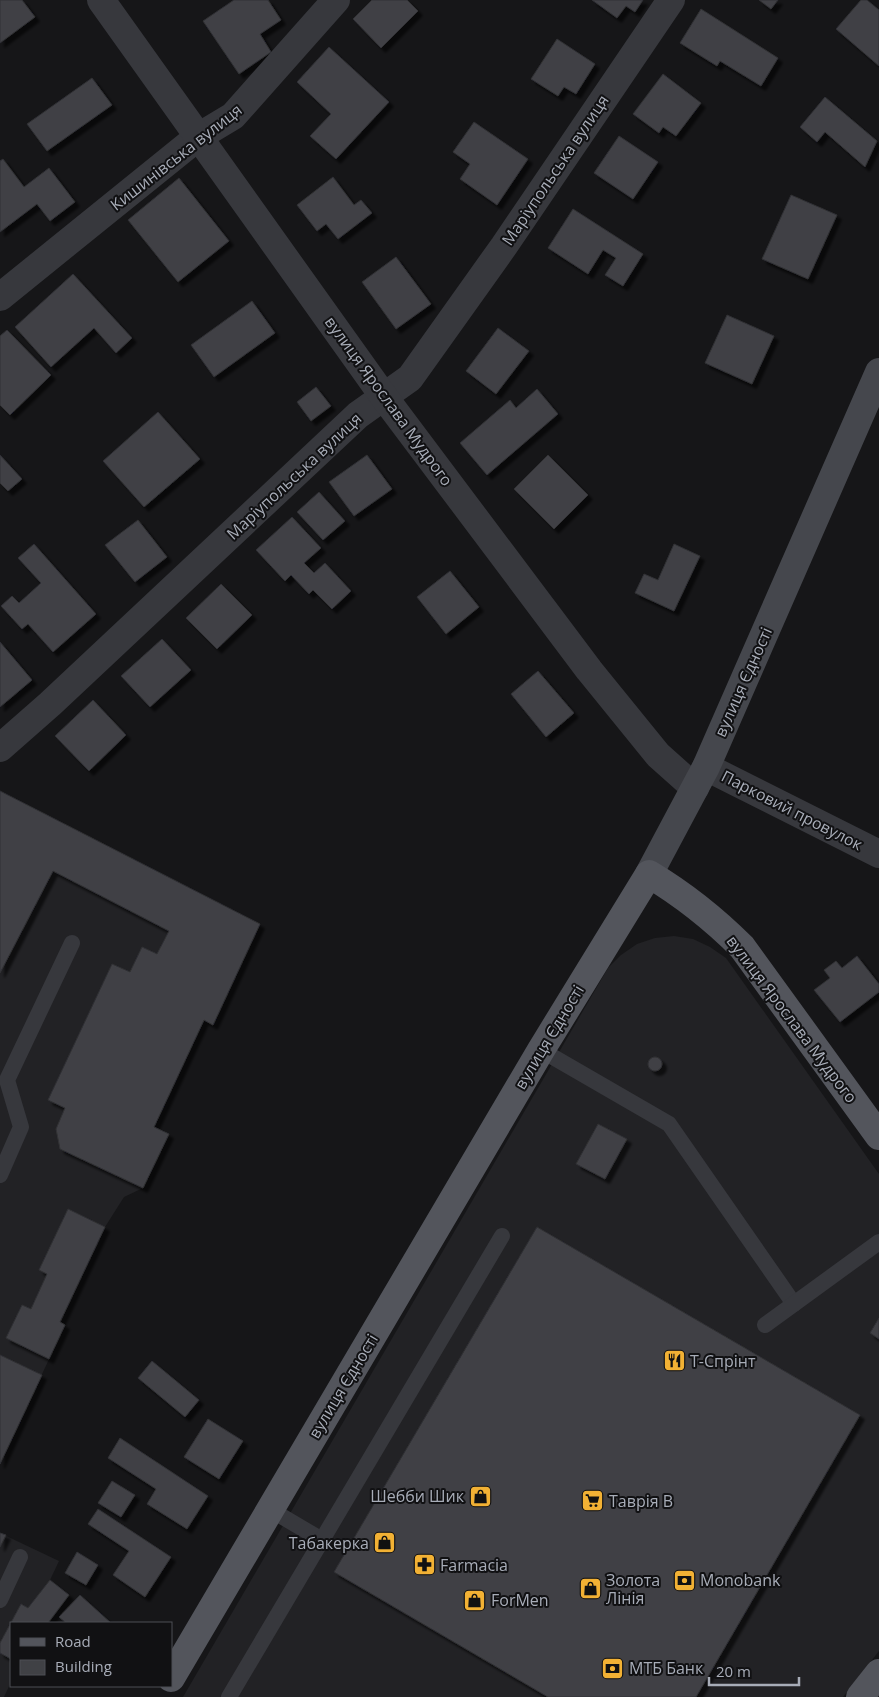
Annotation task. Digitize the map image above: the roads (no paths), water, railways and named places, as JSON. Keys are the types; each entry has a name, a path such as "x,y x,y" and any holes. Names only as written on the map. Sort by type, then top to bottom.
{"main road":[{"name":"вулиця Єдності","path":"172,1676 541,1050 649,874 700,777 879,372"},
{"name":"вулиця Ярослава Мудрого","path":"649,874 684,895 742,947 879,1136"},
{"path":"860,1697 879,1673"}],"street":[{"name":"вулиця Ярослава Мудрого","path":"101,0 384,396 589,670 658,755 700,777"},
{"name":"Кишинівська вулиця","path":"0,297 198,137 233,116 336,0"},
{"name":"Маріупольська вулиця","path":"0,748 65,690 358,415 410,378 504,246 671,0"},
{"name":"Парковий провулок","path":"700,777 879,854"}],"lane":[{"path":"0,1175 22,1127 7,1080 72,943"},
{"path":"541,1050 670,1124 794,1304"},
{"path":"229,1697 502,1236"},
{"path":"765,1324 879,1242"},
{"path":"271,1510 322,1540"},
{"path":"0,1600 20,1557"}],"place":[{"name":"Т-Спрінт","path":"674,1361"},
{"name":"Шебби Шик","path":"480,1496"},
{"name":"Таврія В","path":"593,1501"},
{"name":"Табакерка","path":"385,1543"},
{"name":"Farmacia","path":"424,1565"},
{"name":"Monobank","path":"684,1580"},
{"name":"Золота Лінія","path":"590,1589"},
{"name":"ForMen","path":"475,1600"},
{"name":"МТБ Банк","path":"613,1668"}]}
